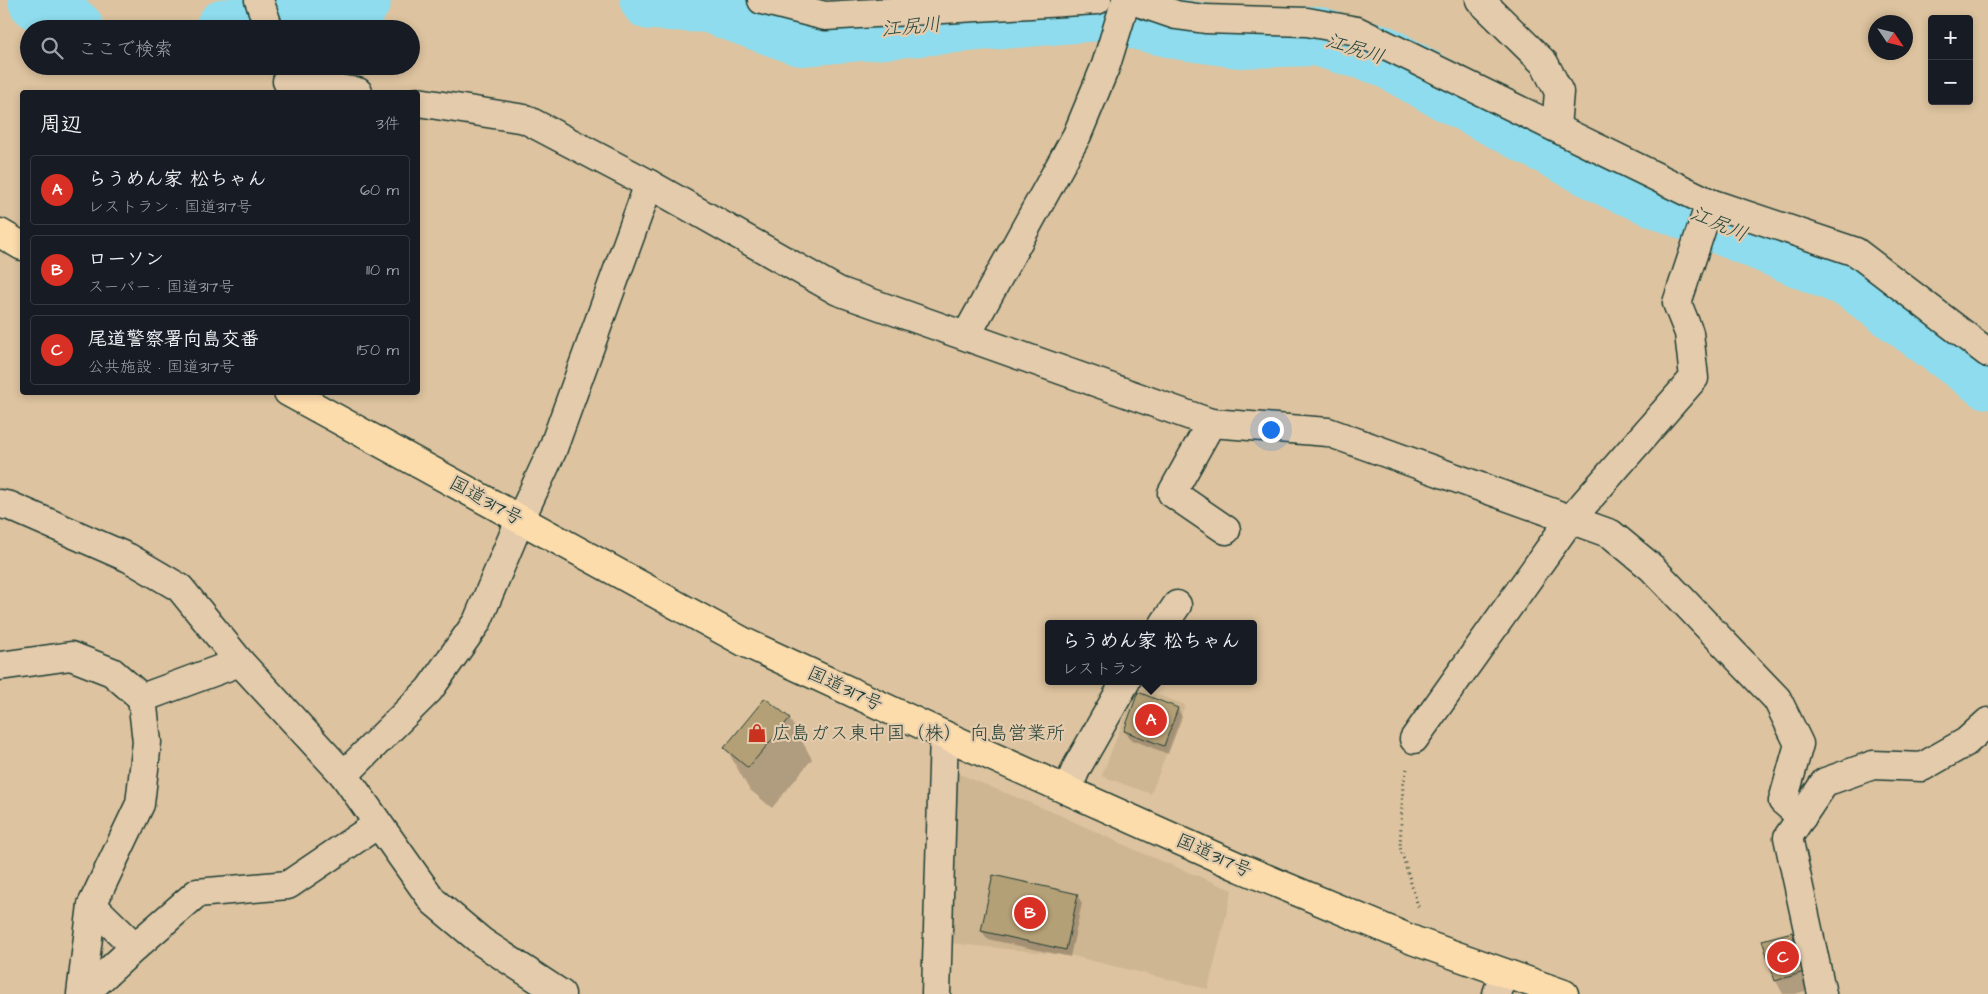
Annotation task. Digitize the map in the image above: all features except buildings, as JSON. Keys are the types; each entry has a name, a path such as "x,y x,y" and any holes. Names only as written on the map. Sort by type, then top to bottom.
{"highway":[{"path":"0,233 20,245"},
{"name":"国道317号","path":"293,395 744,642 944,735 1241,868 1415,941 1500,983 1564,994"}],"street":[{"path":"762,0 825,16 1097,0"},
{"path":"1480,0 1544,63 1559,92 1556,127"},
{"path":"966,336 1077,136 1106,64 1125,7 1205,19 1307,22 1356,30 1556,127 1706,215 1856,252 1988,353"},
{"path":"286,80 346,90"},
{"path":"420,102 525,119 650,184 838,291 1211,423 1328,432 1611,534 1652,568 1776,699 1799,744 1784,801 1802,816"},
{"path":"344,775 429,690 478,622 520,520 552,451 650,184"},
{"path":"1414,739 1570,520 1694,378 1689,333 1677,302 1706,215"},
{"path":"1211,423 1172,493 1226,530"},
{"path":"0,504 10,506 129,558 180,588 240,662 344,775 433,901 482,942 561,994"},
{"path":"0,666 71,656 112,672 142,698 147,742 140,804 92,905 83,994"},
{"path":"142,698 240,662"},
{"path":"1067,790 1077,767 1124,685"},
{"path":"1822,994 1788,837 1825,782 1873,765 1922,767 1966,742 1988,722"},
{"path":"936,994 944,735"},
{"path":"83,994 197,893 288,884 378,824"},
{"path":"92,905 135,947"}],"path":[{"path":"1414,739 1403,784 1400,847 1422,916 1415,941"}],"shaded area":[{"path":"1136,687 1185,705 1151,794 1102,776"},
{"path":"954,772 1057,814 1144,854 1232,890 1208,989 1073,956 951,943"}],"waterway":[{"name":"江尻川","path":"38,0 63,20"},
{"name":"江尻川","path":"278,20 361,0"},
{"name":"江尻川","path":"650,0 709,3 801,36 1098,11 1182,30 1240,38 1316,36 1384,56 1617,181 1854,280 1988,379"}],"place":[{"name":"らうめん家 松ちゃん","path":"1151,720"},
{"name":"広島ガス東中国（株） 向島営業所","path":"757,733"},
{"name":"ローソン","path":"1030,913"},
{"name":"尾道警察署向島交番","path":"1783,957"}]}
